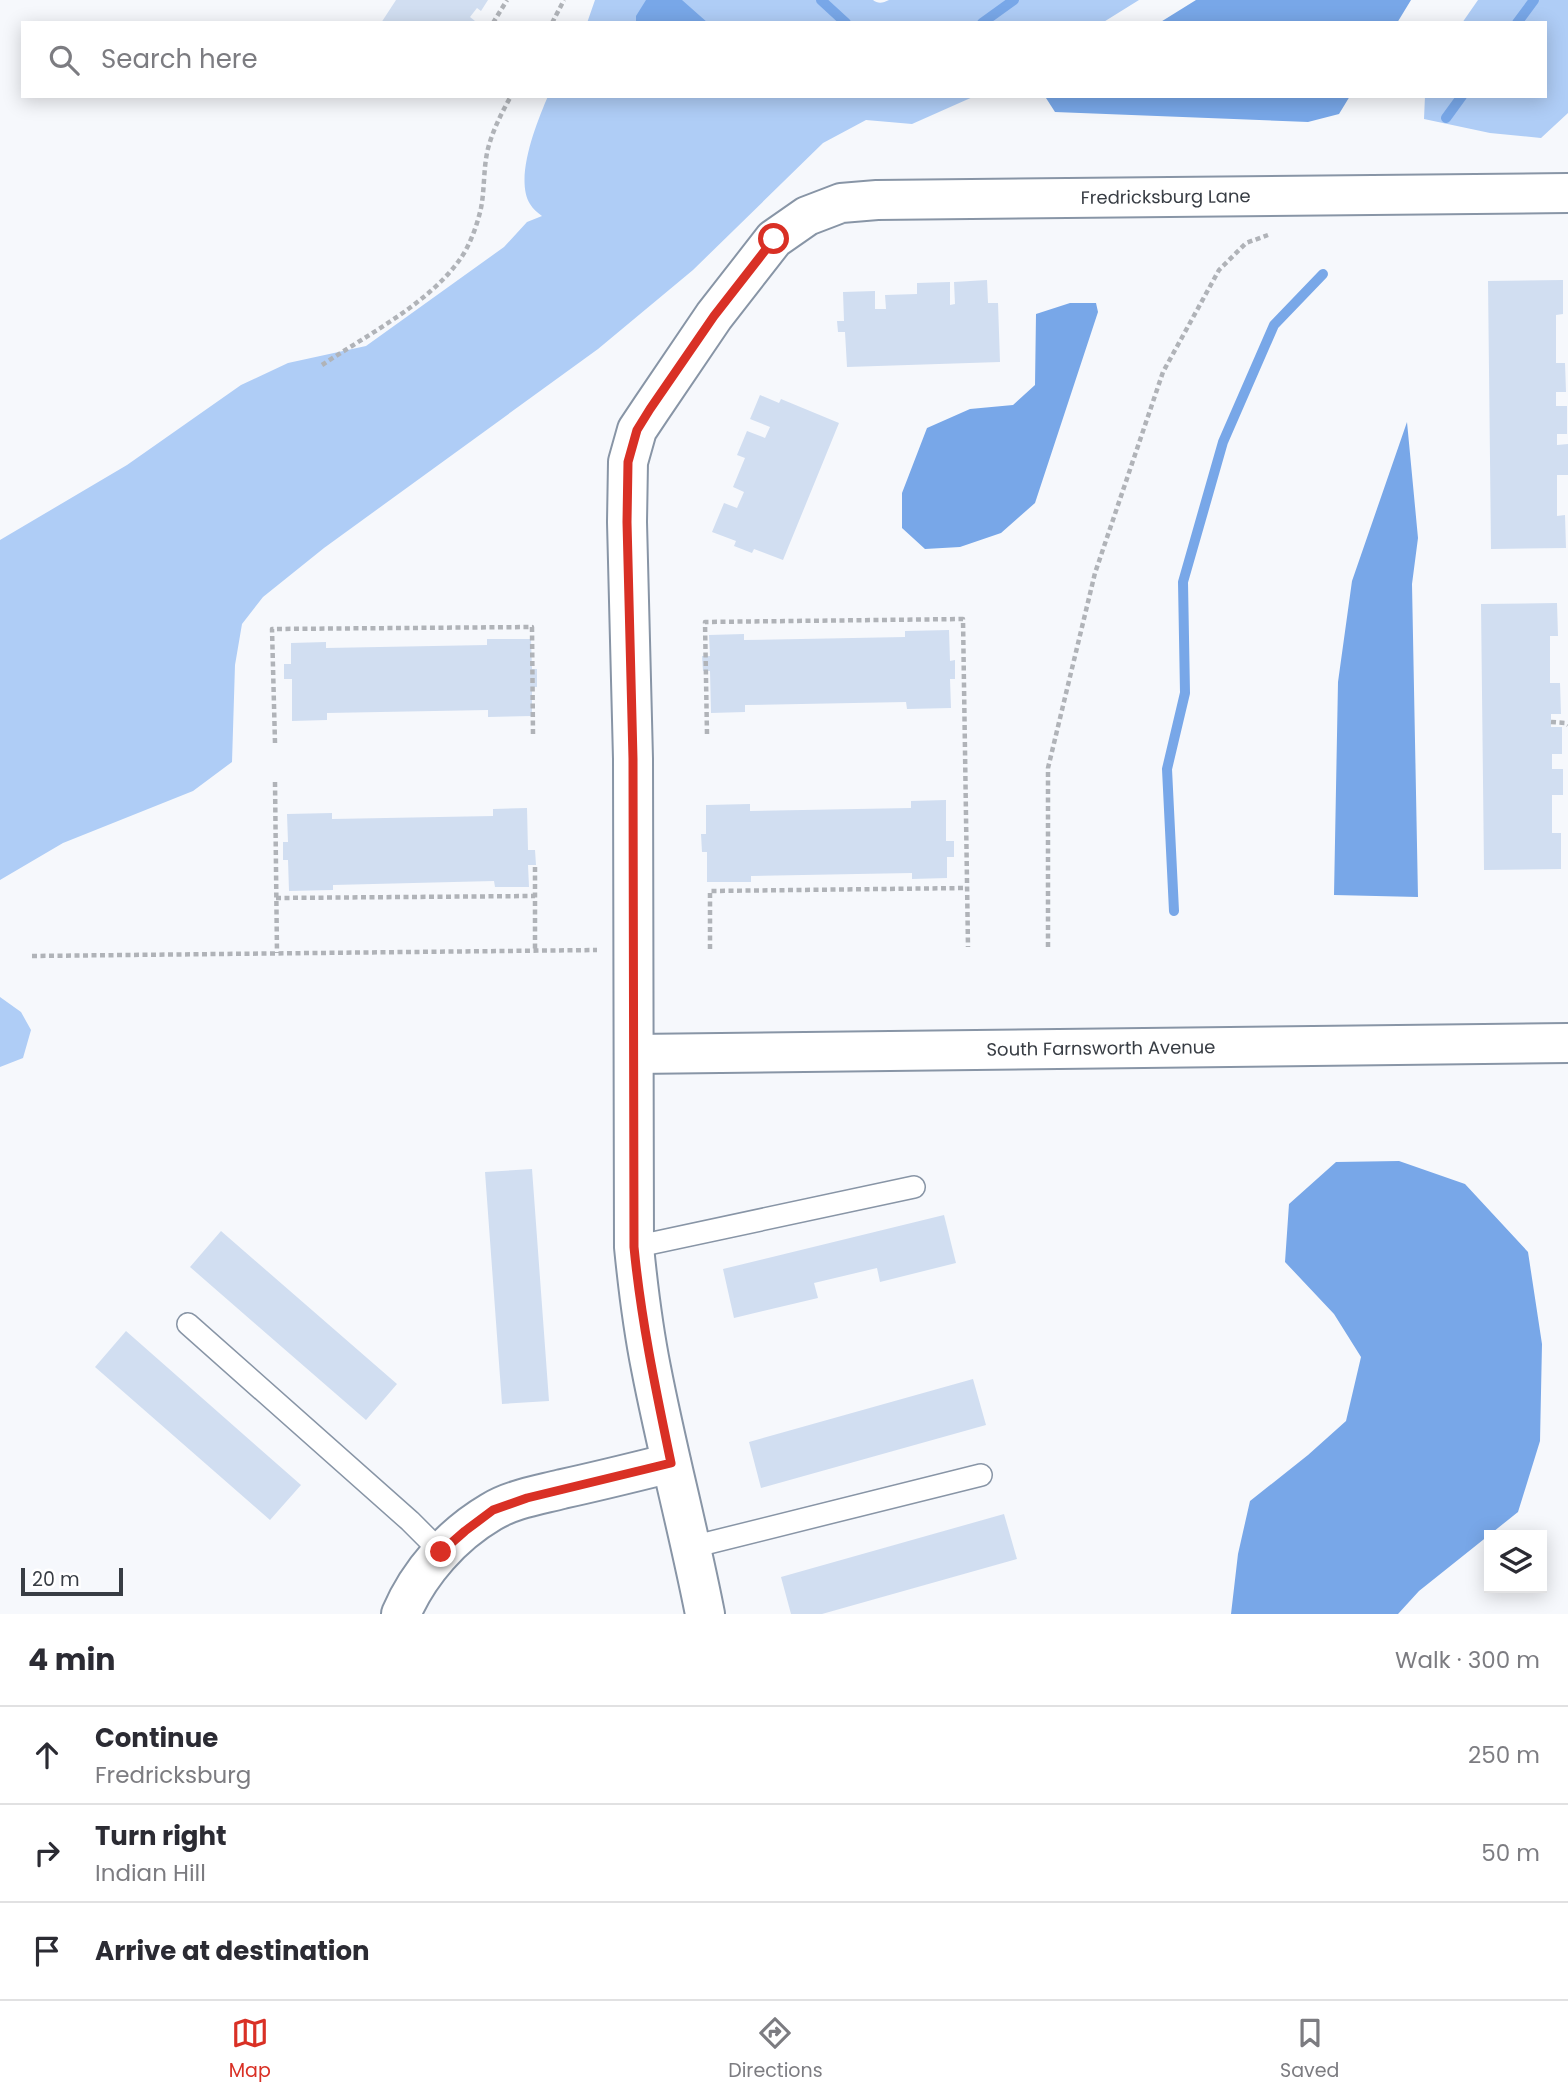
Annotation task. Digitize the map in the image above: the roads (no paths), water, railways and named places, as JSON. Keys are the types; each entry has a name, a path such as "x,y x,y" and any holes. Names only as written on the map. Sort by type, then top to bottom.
{"street":[{"name":"Fredricksburg Lane","path":"705,1614 650,1368 634,1247 633,759 627,522 628,462 637,430 714,316 774,239 807,216 841,203 877,200 1568,193"},
{"name":"South Farnsworth Avenue","path":"634,1054 1568,1043"},
{"path":"401,1614 411,1592 441,1552 493,1510 527,1498 671,1463"}],"lane":[{"path":"634,1247 914,1188"},
{"path":"188,1324 410,1521 441,1552"},
{"path":"692,1547 981,1475"}],"waterway":[{"path":"821,0 844,21"},
{"path":"985,21 1014,0"},
{"path":"1518,21 1534,0"},
{"path":"1446,118 1461,98"},
{"path":"1174,911 1167,769 1185,693 1183,582 1223,442 1274,325 1323,274"}]}
